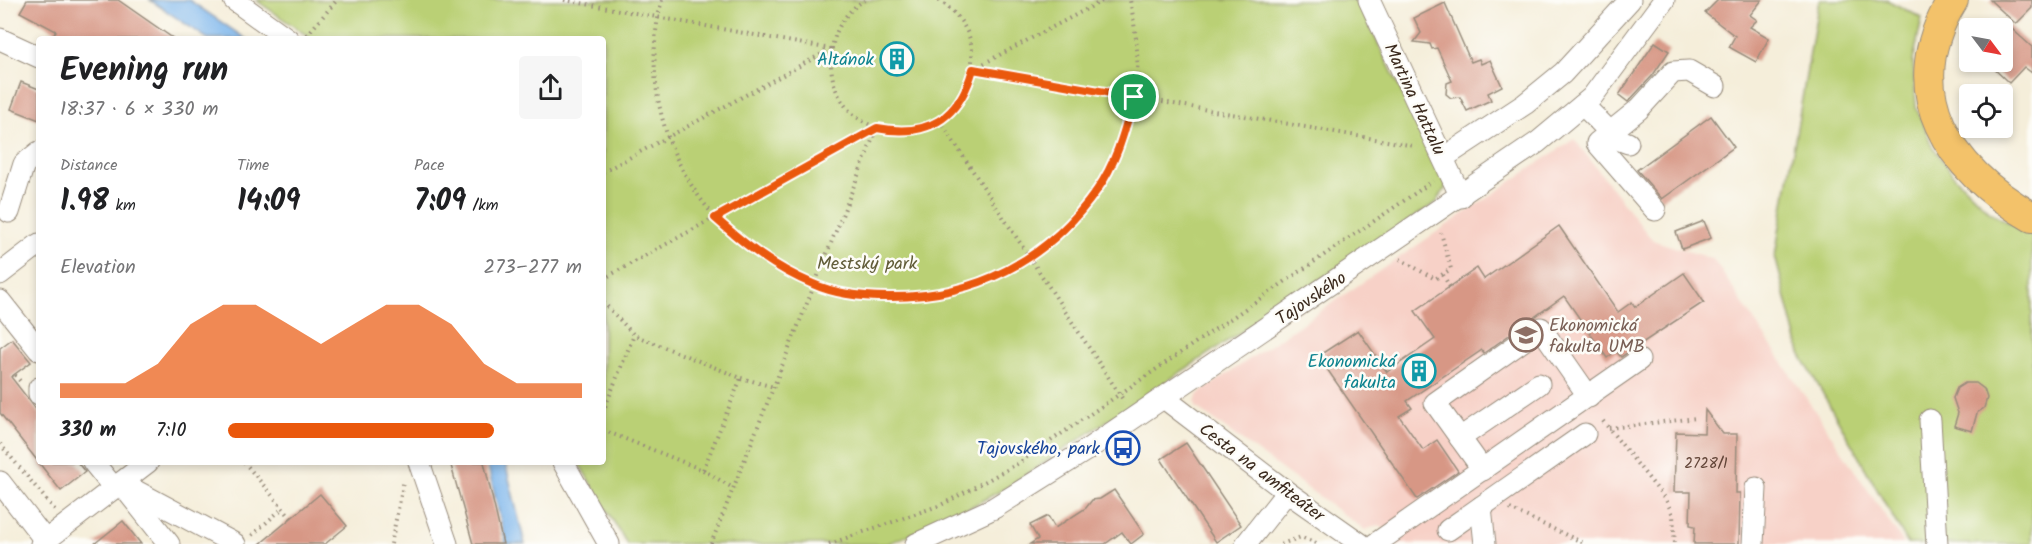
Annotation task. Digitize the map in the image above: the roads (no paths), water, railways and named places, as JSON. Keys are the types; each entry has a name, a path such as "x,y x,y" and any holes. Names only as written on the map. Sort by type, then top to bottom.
{"highway":[{"path":"1953,0 1938,28 1930,59 1930,77 1938,122 1952,149 1982,182 2032,217"}],"street":[{"path":"234,0 296,36"},
{"name":"Martina Hattalu","path":"1369,0 1440,162 1461,197"},
{"path":"1440,162 1525,104 1563,73 1630,0"},
{"name":"Tajovského","path":"916,544 993,508 1164,398 1461,197 1538,142 1583,105 1614,70 1664,0"},
{"path":"0,39 36,56"},
{"path":"1655,210 1597,143 1640,109 1673,72 1689,71 1715,86"},
{"path":"1583,105 1617,139 1628,143"},
{"path":"9,212 24,164 36,154"},
{"path":"0,274 36,246"},
{"path":"0,301 36,346"},
{"path":"1483,470 1435,403 1541,328 1588,398"},
{"path":"1375,544 1588,398 1639,360"},
{"path":"1460,438 1539,384"},
{"name":"Cesta na amfiteáter","path":"1164,398 1287,492 1361,544"},
{"path":"1930,420 1936,544"},
{"path":"1448,530 1586,434"},
{"path":"103,465 129,473 241,542"},
{"path":"565,465 609,544"},
{"path":"412,468 447,544"},
{"path":"0,482 45,543 129,473"},
{"path":"129,473 169,544"},
{"path":"1753,544 1756,488"},
{"path":"1246,544 1287,492"},
{"path":"1485,544 1486,503"}],"water":[{"path":"150,0 189,0 242,36 204,36"},
{"path":"488,465 506,465 525,544 506,544"}],"place":[{"name":"Altánok","path":"897,59"},
{"name":"Ekonomická fakulta UMB","path":"1526,335"},
{"name":"Ekonomická fakulta","path":"1419,371"},
{"name":"Tajovského, park","path":"1123,448"}],"park label":[{"name":"Mestský park","path":"867,263"}]}
